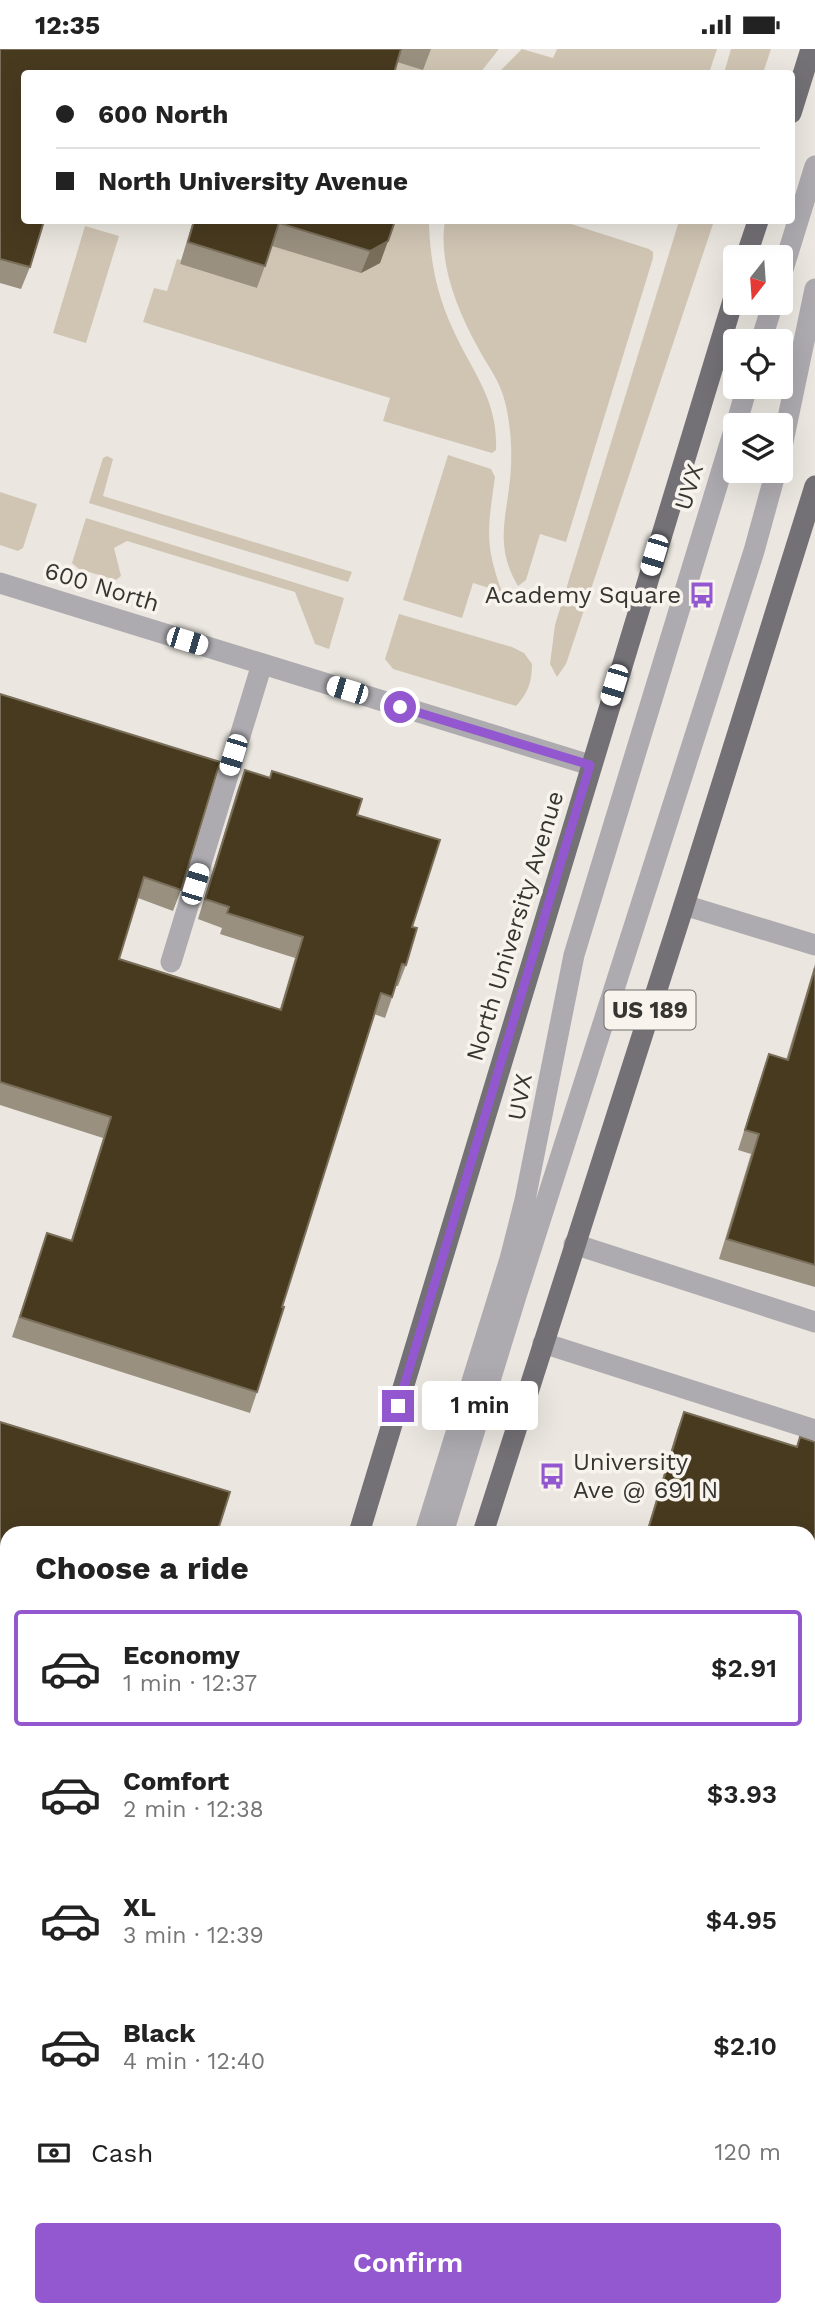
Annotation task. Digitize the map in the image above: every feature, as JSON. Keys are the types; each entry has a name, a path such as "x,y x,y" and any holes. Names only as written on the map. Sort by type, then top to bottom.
{"highway":[{"path":"795,100 811,49"},
{"path":"750,245 757,224"},
{"name":"North University Avenue","path":"361,1526 729,315"},
{"name":"US 189","path":"485,1526 814,492"}],"street":[{"path":"791,245 815,166"},
{"path":"789,413 815,289"},
{"name":"UVX","path":"427,1526 510,1259 525,1200 574,955 723,465"},
{"path":"445,1526 754,551 773,483"},
{"name":"600 North","path":"0,583 590,765"},
{"path":"171,962 262,664"},
{"path":"684,905 815,945"},
{"path":"574,1244 815,1322"},
{"path":"543,1343 815,1430"}],"shaded area":[{"path":"430,49 499,49 482,70 394,70 396,62"},
{"path":"522,49 553,58 557,49 717,49 710,70 501,70"},
{"path":"731,49 771,49 764,70 725,70"},
{"path":"378,224 429,224 433,267 440,296 490,405 496,434 496,450 492,453 383,421 390,398 143,322 154,288 167,291 177,259 181,260 180,264 257,288 270,245"},
{"path":"445,224 571,224 653,252 566,542 540,534 526,580 518,586 510,570 504,541 511,458 507,410 500,386 456,300 444,252"},
{"path":"678,224 713,224 566,664 557,677 550,664 555,625"},
{"path":"85,226 119,236 86,343 53,333"},
{"path":"448,455 491,469 495,477 489,535 492,561 502,592 473,583 462,618 403,600"},
{"path":"107,456 113,459 103,496 352,572 348,582 89,503 103,458"},
{"path":"0,492 37,504 23,548 18,551 0,545"},
{"path":"86,518 344,598 329,649 315,644 295,592 127,541 114,548 121,576 116,580 79,569 72,563"},
{"path":"399,614 512,647 524,653 532,664 530,682 524,696 516,706 393,669 385,659"}],"building":[{"path":"0,49 401,49 395,70 21,70 21,224 43,224 30,267 0,259"},
{"path":"193,224 279,224 265,266 188,242"},
{"path":"282,224 394,224 388,241 370,251"},
{"path":"0,694 220,762 181,890 144,877 119,959 281,1010 303,937 227,913 229,907 205,899 245,770 270,778 272,771 362,799 357,815 440,840 412,927 417,928 406,965 402,964 392,997 381,993 257,1392 20,1317 47,1233 72,1241 111,1117 0,1082"},
{"path":"815,968 815,1265 727,1239 759,1134 745,1130 769,1054 788,1060"},
{"path":"684,1412 797,1447 800,1437 815,1442 815,1526 649,1526"},
{"path":"0,1422 230,1492 219,1526 0,1526"}],"place":[{"name":"Academy Square","path":"702,595"},
{"name":"University Ave @ 691 N","path":"552,1476"}],"route":[{"path":"398,1406 590,765 400,707"}]}
